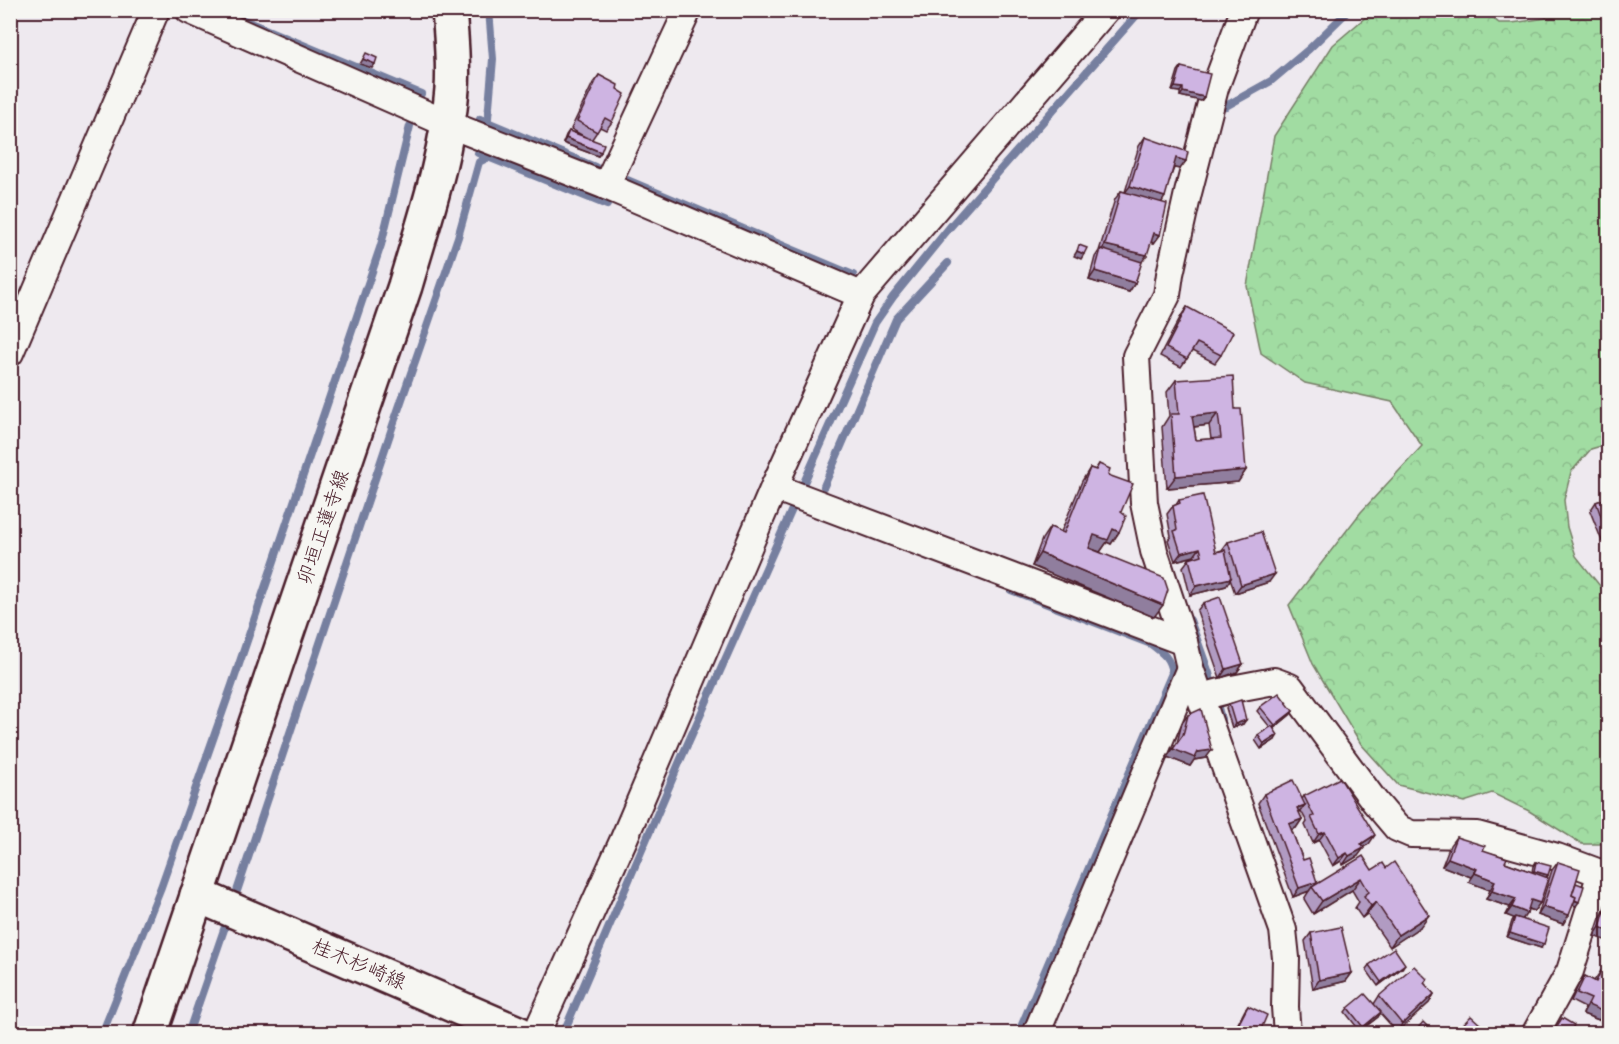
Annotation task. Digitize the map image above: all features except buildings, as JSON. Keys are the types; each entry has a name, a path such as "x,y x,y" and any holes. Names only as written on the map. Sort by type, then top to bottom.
{"main road":[{"name":"卯垣正蓮寺線","path":"150,1034 405,286 435,186 448,124 452,87 449,10"},
{"name":"桂木杉崎線","path":"197,894 520,1034"}],"street":[{"path":"10,353 156,10"},
{"path":"189,10 448,124 606,186 861,295"},
{"path":"606,186 688,10"},
{"path":"536,1034 623,841 774,487 861,295 1106,10"},
{"path":"1244,10 1215,88 1180,228 1167,295 1137,356 1143,503 1154,551 1191,668 1283,930 1286,958 1287,1034"},
{"path":"774,487 1184,642"},
{"path":"1036,1034 1191,668"},
{"path":"1201,697 1233,688 1274,681 1290,687 1375,802 1397,828 1411,834 1477,835 1557,857 1605,875 1570,971 1535,1034"}],"green space":[{"path":"1374,10 1484,11 1499,23 1546,18 1547,11 1608,11 1608,444 1591,449 1571,472 1564,500 1567,527 1576,556 1608,596 1608,844 1582,844 1529,811 1492,793 1464,802 1398,785 1361,744 1313,664 1289,605 1361,512 1422,446 1392,402 1305,383 1261,353 1247,286 1274,136 1333,45"}],"waterway":[{"path":"226,10 229,14 421,94"},
{"path":"488,118 493,59 489,10"},
{"path":"563,1034 680,761 875,323 893,297 950,227 1141,10"},
{"path":"1226,106 1271,81 1309,49 1349,10"},
{"path":"480,119 595,167"},
{"path":"102,1034 161,887 232,685 381,245 410,126"},
{"path":"478,153 607,205"},
{"path":"233,903 458,237 479,162 489,157"},
{"path":"623,171 620,177 853,275"},
{"path":"824,486 896,319 948,263"},
{"path":"1011,590 1151,644 1165,656 1170,663 1172,673 1018,1034"},
{"path":"1190,620 1209,673 1221,719"},
{"path":"188,1034 229,915"}]}
